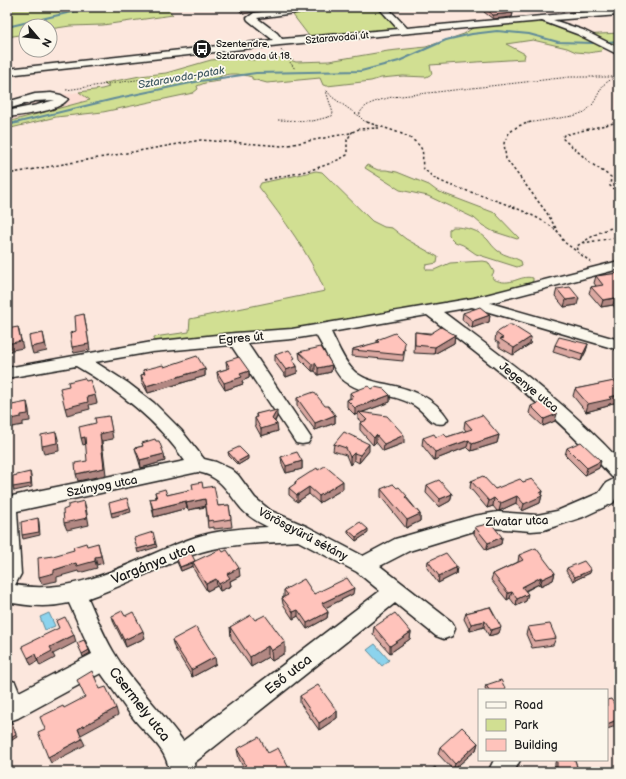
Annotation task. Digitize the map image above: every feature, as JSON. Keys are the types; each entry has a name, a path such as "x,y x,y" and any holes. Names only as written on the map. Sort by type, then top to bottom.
{"street":[{"path":"278,43 274,35 251,18 254,16 317,7"},
{"path":"382,7 405,31"},
{"name":"Sztaravodai út","path":"7,72 278,43 619,12"},
{"path":"542,19 580,32 619,52"},
{"path":"7,106 43,96 60,97 63,99 61,102 50,105 7,114"},
{"name":"Egres út","path":"7,373 152,347 235,338 292,334 430,310 474,302 594,272 619,264"},
{"path":"474,302 619,345"},
{"name":"Jegenye utca","path":"430,310 537,392 576,426 619,472"},
{"path":"321,329 346,373 350,377 365,385 415,398 424,404 439,419"},
{"path":"235,338 302,438"},
{"path":"78,360 123,387 140,401 186,446 198,465"},
{"name":"Szúnyog utca","path":"7,505 198,465"},
{"name":"Vörösgyűrű sétány","path":"198,465 209,467 224,474 248,503 264,516 301,533 364,566 444,628"},
{"name":"Zivatar utca","path":"364,566 378,555 393,548 426,536 473,523 493,520 542,522 556,520 613,502 609,491 615,485 619,484"},
{"path":"7,505 10,574 7,581"},
{"name":"Vargánya utca","path":"7,593 42,598 75,593 199,545 259,535 301,533"},
{"name":"Eső utca","path":"182,765 395,591"},
{"name":"Csermely utca","path":"75,593 105,660 143,712 160,729 182,765"},
{"path":"8,704 105,660"},
{"path":"501,772 506,761"}],"path":[{"path":"278,43 295,69"},
{"path":"594,272 594,265 578,251 564,242 547,213 506,159 503,148 505,136 514,127 526,123 574,117 587,112 602,85 619,74 617,70 619,66"},
{"path":"359,116 360,112 367,106 377,101 392,97 570,76 589,78 616,77"},
{"path":"51,96 61,91 72,89 150,78 168,78"},
{"path":"278,120 321,121 332,116 333,113 324,85"},
{"path":"325,88 332,97 364,121 380,128 410,137 419,145 422,151 421,161 423,169 430,176 535,216 558,232"},
{"path":"619,122 564,135 562,138 611,177 610,186 619,192"},
{"path":"7,174 201,140 283,146 370,128 380,128"},
{"path":"264,180 307,170 342,159 347,155 348,136 355,131"},
{"path":"578,251 577,246 581,243 613,227 619,227"},
{"path":"581,243 619,237"}],"shaded area":[{"path":"79,92 91,100 7,122 7,104"}],"green space":[{"path":"7,7 172,7 167,8 173,15 103,25 58,28 58,18 18,18 18,35 7,37"},
{"path":"334,7 378,7 399,29 314,37 309,36 293,15 295,14 292,13"},
{"path":"538,21 582,35 619,33 619,44 608,44 601,51 588,53 576,52 567,48 533,40 506,44 525,54 524,59 430,65 432,74 426,77 403,76 381,78 371,81 327,86 323,85 320,78 267,83 244,75 227,74 219,77 220,81 205,83 197,86 198,89 193,93 103,112 56,117 7,129 7,122 90,100 79,92 109,87 104,84 105,83 140,76 166,73 211,60 233,58 253,60 283,58 296,62 329,61 388,51 426,47 464,34 474,27"},
{"path":"367,165 378,170 397,172 429,185 437,191 495,213 519,238 517,239 492,231 474,218 428,196 400,190 365,168"},
{"path":"316,171 322,172 372,221 384,227 392,228 406,239 438,257 437,263 426,265 425,267 427,270 434,270 450,263 483,261 488,262 494,272 492,275 493,279 510,282 528,277 533,278 533,281 529,284 481,296 320,326 154,341 154,337 189,332 190,319 325,291 304,250 287,224 259,187 261,183"},
{"path":"453,227 467,228 476,231 488,240 498,251 521,261 522,265 517,267 476,254 463,245 455,242 449,236 449,229"}],"water":[{"path":"49,613 55,626 45,630 40,617"},
{"path":"375,644 389,660 382,666 367,650"}],"building":[{"path":"240,7 256,7 242,10"},
{"path":"504,7 513,13 493,15 485,8"},
{"path":"619,273 619,304 615,298 603,300 591,287 603,285 596,276"},
{"path":"570,287 579,298 566,300 557,289"},
{"path":"480,307 490,315 473,321 463,313"},
{"path":"84,314 89,344 72,347 70,333 76,331 75,316"},
{"path":"509,325 512,325 531,337 514,348 500,339 503,338 496,333"},
{"path":"18,327 21,341 7,344 7,329"},
{"path":"441,327 455,335 435,347 415,345 415,332 430,334"},
{"path":"43,333 45,344 31,347 29,336"},
{"path":"395,333 405,343 403,355 353,350 379,342 377,340"},
{"path":"559,337 588,344 583,354 555,345"},
{"path":"321,347 332,365 318,368 315,363 312,364 299,352"},
{"path":"289,350 295,358 292,360 297,366 286,370 275,355"},
{"path":"197,356 205,369 146,386 141,375 145,374 143,370 163,365 164,367"},
{"path":"239,357 249,371 240,374 242,377 224,383 217,372 230,368 226,361"},
{"path":"84,378 86,381 90,380 95,395 87,397 88,402 65,408 60,388 69,386 68,382"},
{"path":"619,380 619,395 609,397 611,399 588,404 575,389"},
{"path":"368,386 372,389 375,387 384,389 390,395 355,408 347,400 354,397 350,393"},
{"path":"314,392 325,406 328,406 335,415 315,423 297,398"},
{"path":"542,401 557,414 544,419 531,406"},
{"path":"27,402 28,414 7,420 7,406"},
{"path":"277,410 272,419 277,424 261,429 255,418 257,417 256,414"},
{"path":"359,412 387,416 404,435 384,444 376,435 374,438 360,423 367,420"},
{"path":"482,415 499,435 472,444 469,440 435,452 423,438 434,434 436,437 444,434 447,437 472,429 465,421"},
{"path":"109,416 112,431 100,434 104,468 76,474 75,463 87,461 85,437 81,438 79,427 96,423 95,418"},
{"path":"56,432 57,443 42,446 41,435"},
{"path":"344,432 369,444 360,455 354,453 350,457 346,448 334,444"},
{"path":"155,439 156,441 159,441 164,454 140,460 135,448 143,446 142,443"},
{"path":"581,442 601,461 587,468 567,448"},
{"path":"239,447 248,456 237,462 228,452"},
{"path":"297,452 302,461 286,466 281,457"},
{"path":"325,466 343,481 319,496 309,487 297,495 289,488 296,483 295,482 317,468 318,470"},
{"path":"30,472 31,484 13,487 13,476"},
{"path":"483,476 495,489 520,479 523,482 532,479 543,491 540,493 542,496 524,504 517,496 501,503 494,498 489,501 471,481"},
{"path":"439,480 452,494 440,499 427,485"},
{"path":"202,482 203,488 214,486 218,506 229,505 231,519 213,522 213,520 208,521 205,499 186,503 186,501 153,509 150,499 157,498 155,492 165,489 167,495 193,489 192,484"},
{"path":"393,484 397,488 399,487 407,496 405,497 420,514 407,520 381,489"},
{"path":"127,498 130,508 111,513 109,503"},
{"path":"84,501 87,518 64,523 63,510 68,508 68,505"},
{"path":"38,518 39,532 22,535 21,522"},
{"path":"360,522 368,529 356,537 348,530"},
{"path":"491,523 502,537 488,543 475,527"},
{"path":"153,532 156,544 137,549 134,538"},
{"path":"86,543 87,546 98,543 101,556 95,557 95,561 77,566 76,563 54,570 54,573 39,577 38,558 53,556 74,550 73,547"},
{"path":"536,548 555,573 542,579 541,577 522,587 528,594 517,599 512,592 508,593 493,574 523,560 519,555"},
{"path":"221,549 223,552 227,550 239,568 227,574 230,578 219,584 216,579 206,584 193,562"},
{"path":"191,553 195,561 180,567 177,559"},
{"path":"446,553 457,567 439,576 428,561"},
{"path":"584,561 591,570 575,577 567,568"},
{"path":"347,578 354,588 322,603 328,612 307,623 298,610 293,612 282,598 288,595 284,590 304,579 314,594"},
{"path":"490,607 501,627 491,630 485,621 471,624 466,613"},
{"path":"122,611 125,616 133,612 143,631 124,640 112,616"},
{"path":"395,613 411,632 390,646 374,627"},
{"path":"251,615 255,620 265,615 285,642 271,651 268,646 250,657 230,627"},
{"path":"65,617 74,635 50,647 52,651 37,659 35,654 28,658 22,646 59,628 56,621"},
{"path":"550,624 556,638 534,641 528,627"},
{"path":"196,627 215,657 191,670 172,640"},
{"path":"84,640 89,650 82,654 77,643"},
{"path":"92,671 100,689 106,687 116,708 78,729 82,739 48,757 38,732 45,729 40,717 63,706 64,708 85,697 77,680"},
{"path":"501,680 506,689 488,689 486,685"},
{"path":"318,685 337,711 319,723 300,696"},
{"path":"611,699 619,711 619,719 608,724 608,700"},
{"path":"11,722 16,734 7,739 7,723"},
{"path":"462,727 478,743 455,764 440,747"},
{"path":"259,737 268,753 278,748 291,772 233,772 246,765 237,749"},
{"path":"557,761 575,761 577,767 586,772 550,772 552,767 557,768"},
{"path":"435,767 439,772 428,772"},
{"path":"93,769 94,772 87,772"}],"waterway":[{"path":"7,27 93,7"},
{"name":"Sztaravoda-patak","path":"15,123 114,99 200,81 256,73 361,71 399,61 446,40 472,34 497,31 529,34 558,42 593,43"},
{"name":"Sztaravoda-patak","path":"607,42 619,41"},
{"name":"Sztaravoda-patak","path":"15,123 19,122"},
{"name":"Sztaravoda-patak","path":"7,125 15,123"}],"place":[{"name":"Szentendre, Sztaravoda út 18.","path":"202,49"}]}
